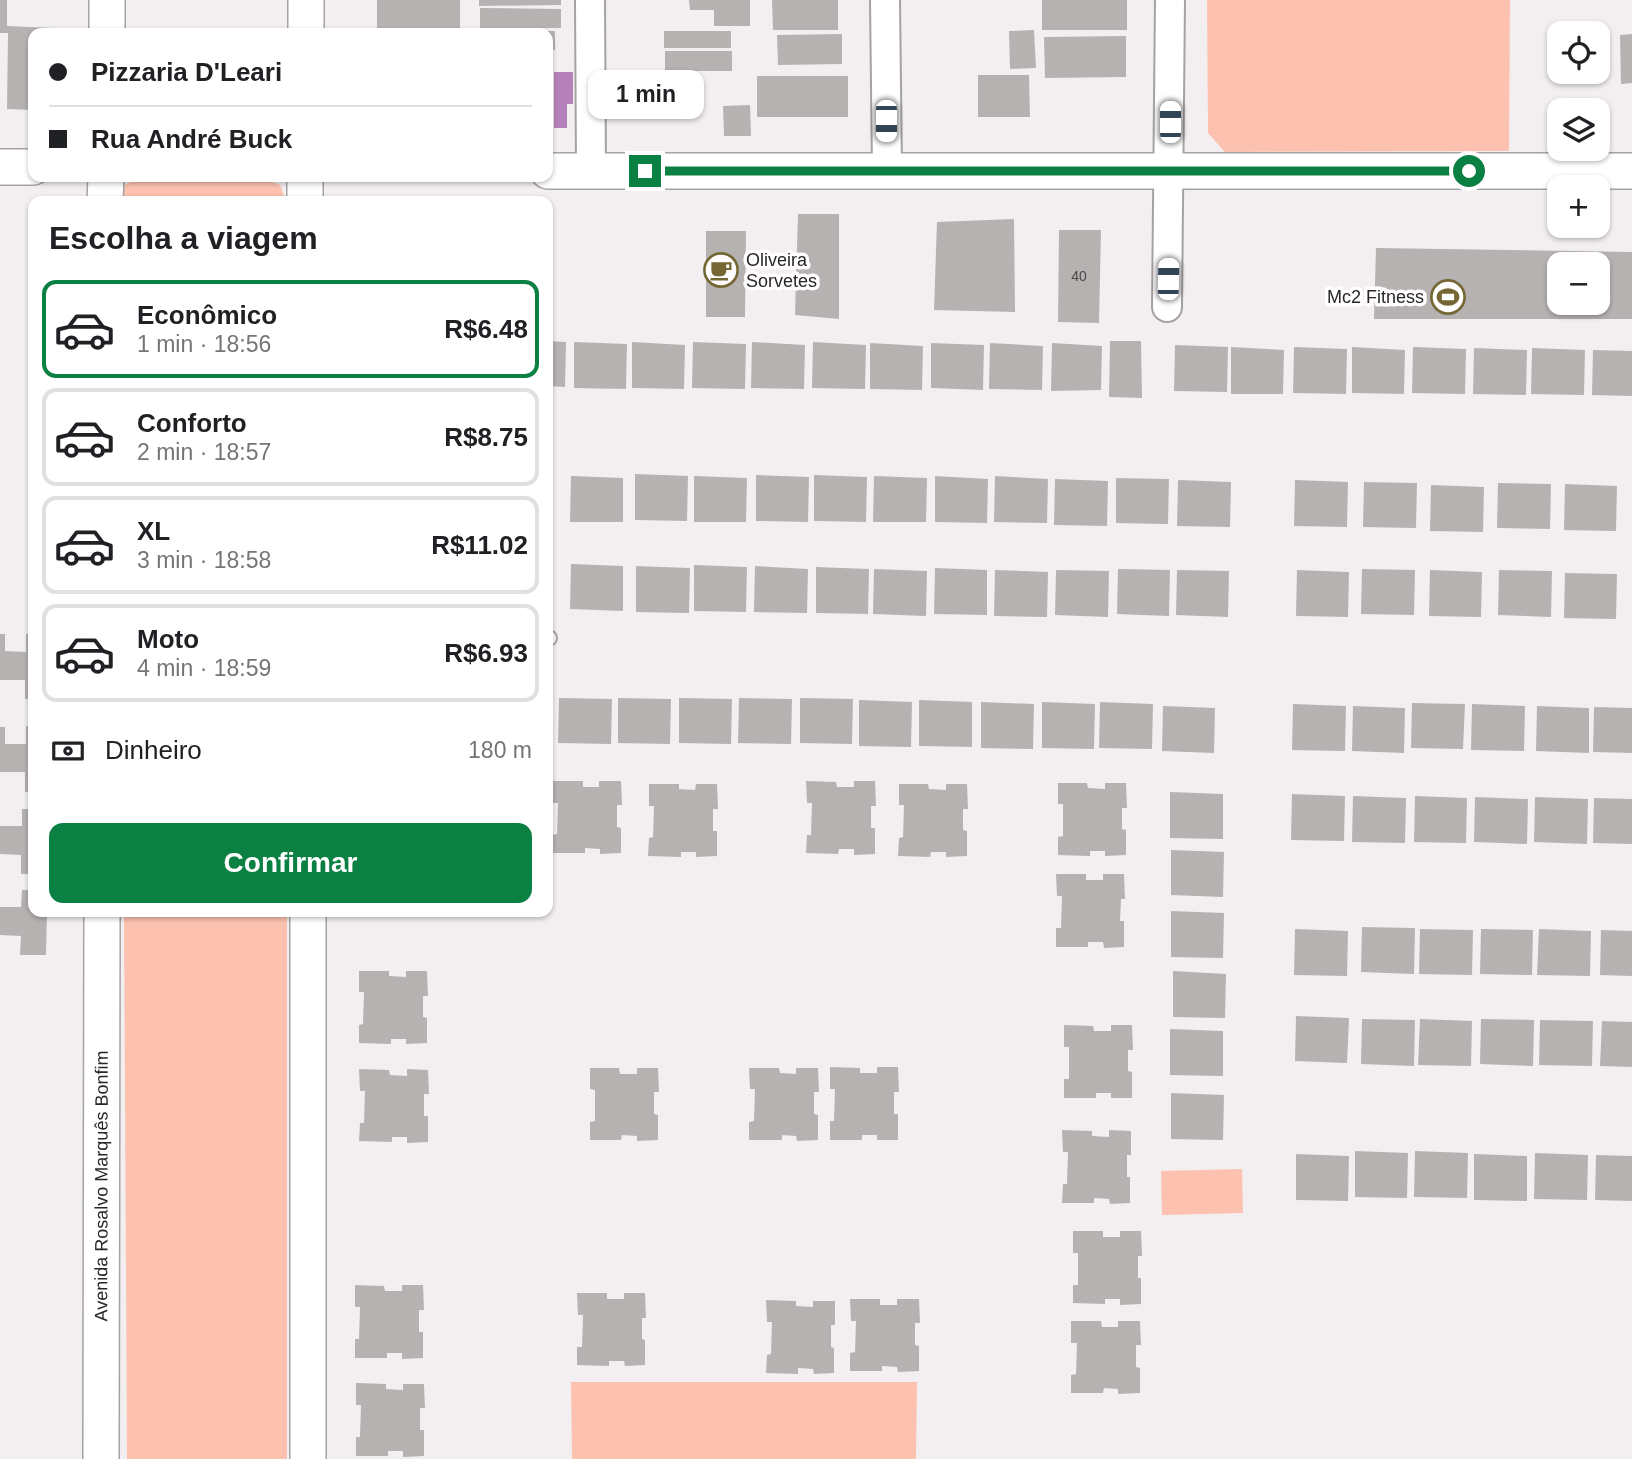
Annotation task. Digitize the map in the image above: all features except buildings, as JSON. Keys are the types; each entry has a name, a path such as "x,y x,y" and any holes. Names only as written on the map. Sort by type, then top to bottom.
{"street":[{"path":"107,0 107,28"},
{"path":"306,0 306,28"},
{"path":"590,0 591,171"},
{"path":"885,0 887,170"},
{"path":"1167,307 1170,0"},
{"path":"0,167 28,167"},
{"path":"553,171 1632,171"},
{"name":"Avenida Rosalvo Marquês Bonfim","path":"102,917 102,1459"},
{"path":"307,917 309,1459"}],"shaded area":[{"path":"1207,0 1510,0 1509,151 1225,152 1208,133"},
{"path":"554,72 573,72 573,104 567,104 567,128 554,128"},
{"path":"130,182 272,182 280,185 284,196 122,196 123,186"},
{"path":"124,917 287,917 287,1459 127,1459"},
{"path":"1242,1169 1243,1213 1162,1215 1161,1171"},
{"path":"571,1382 917,1382 916,1459 572,1459"}],"place":[{"name":"Oliveira Sorvetes","path":"721,270"},
{"name":"Mc2 Fitness","path":"1448,297"}],"route":[{"path":"645,171 1469,171"}]}
